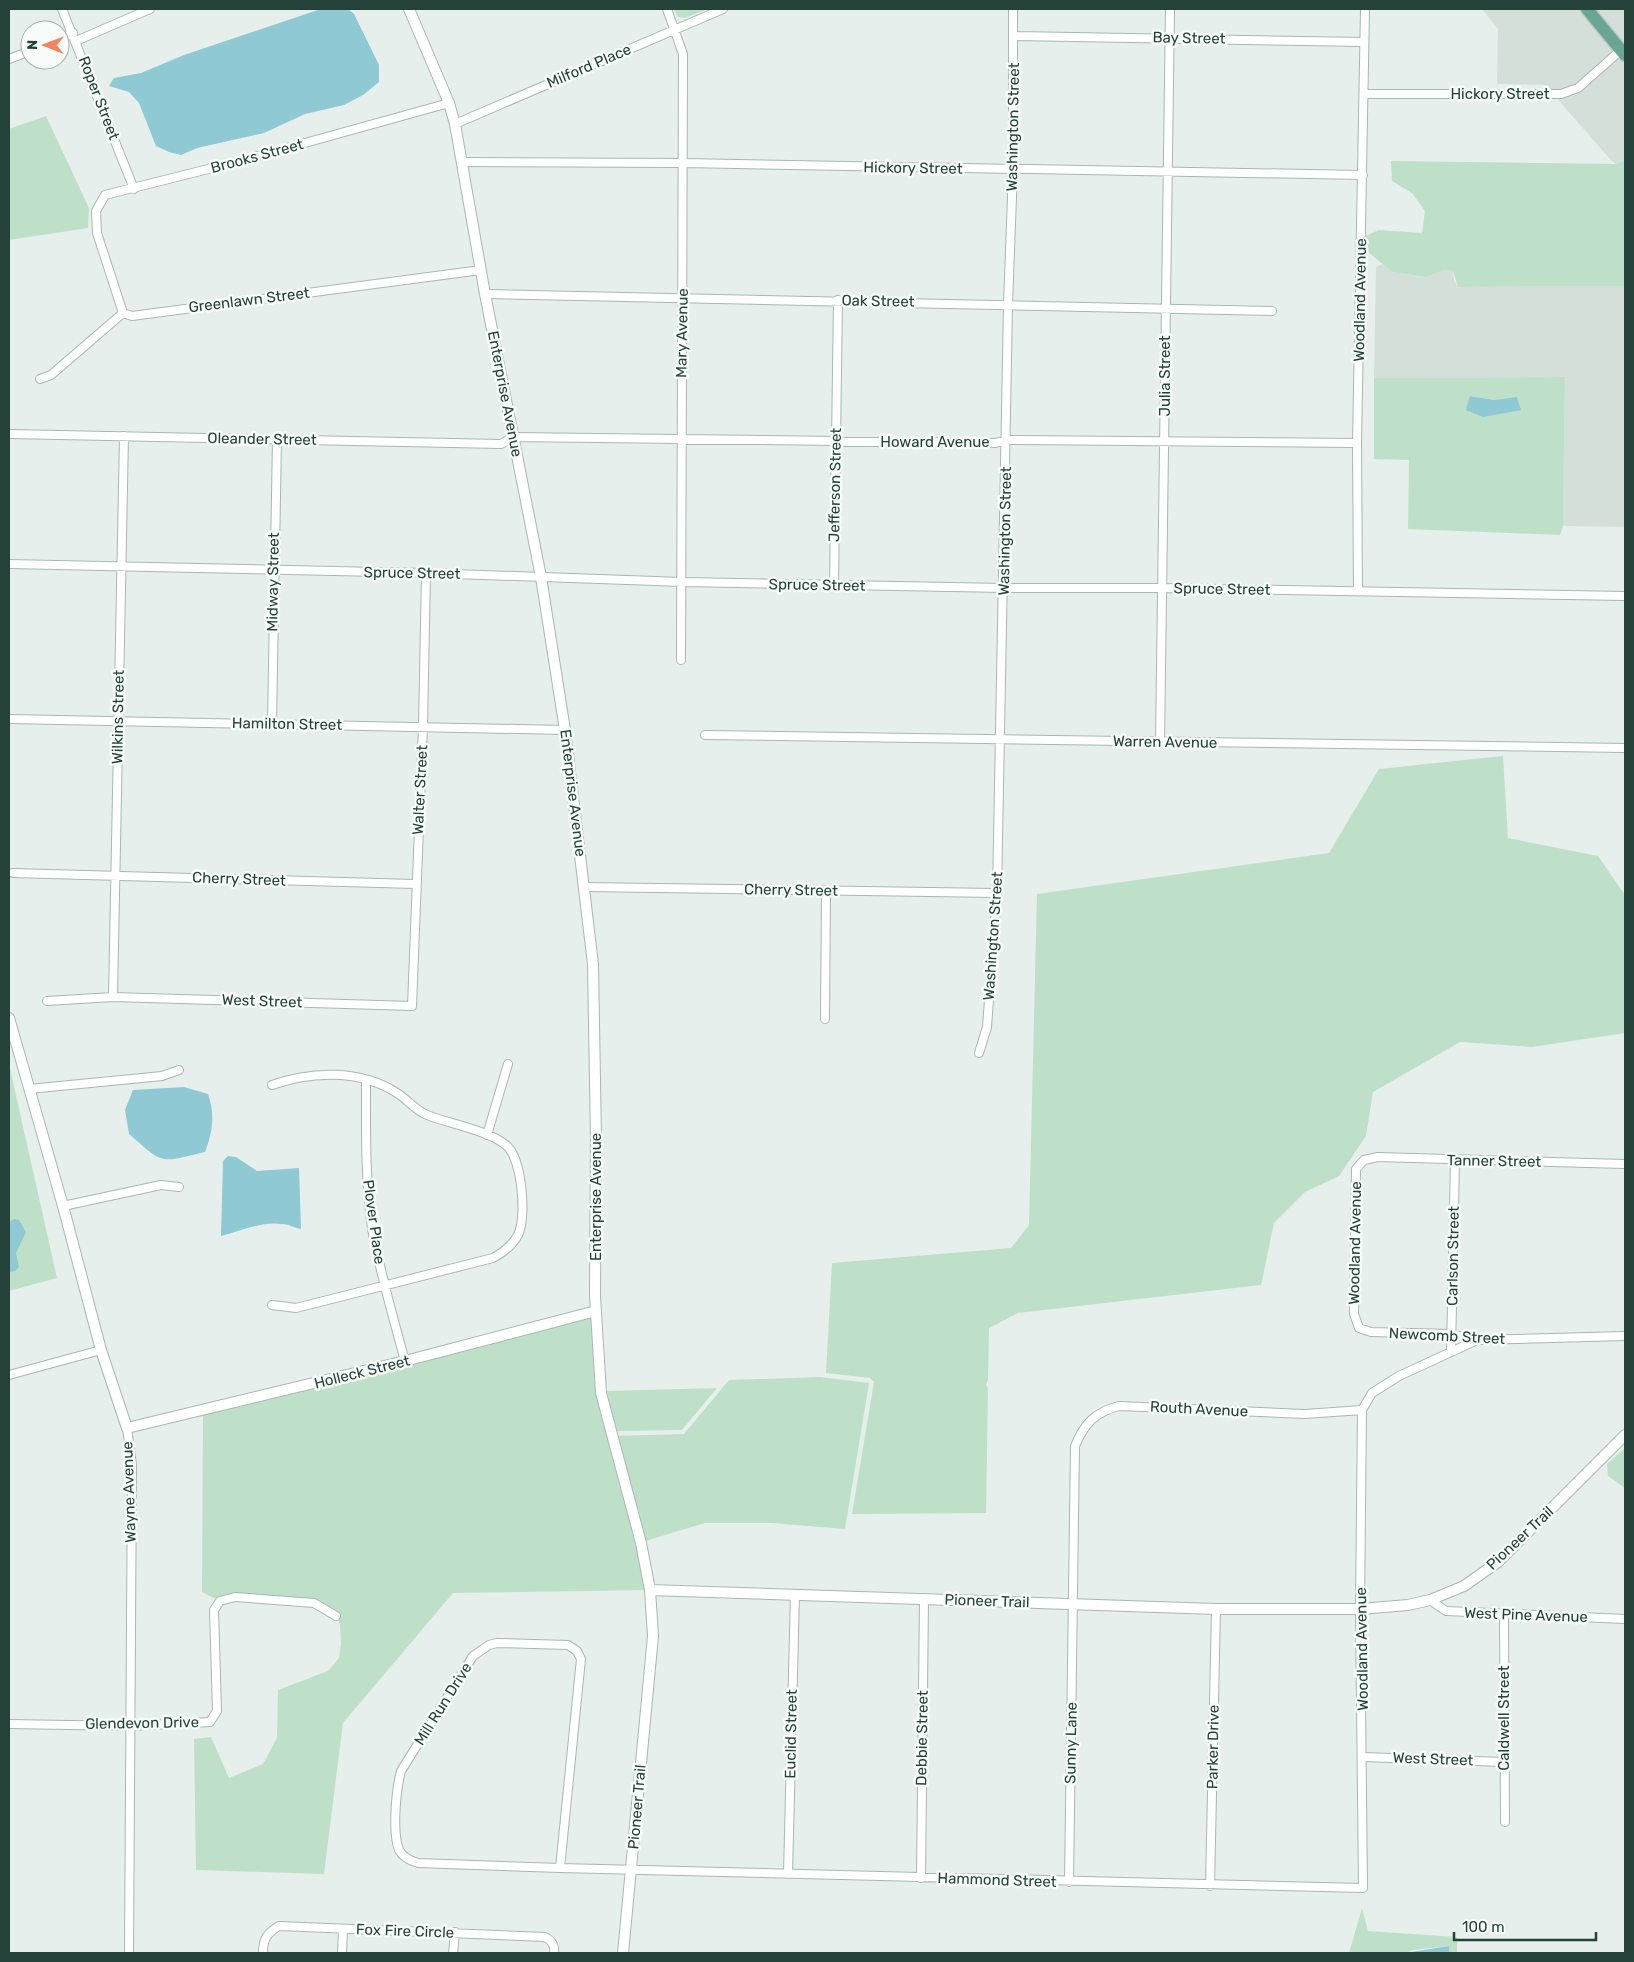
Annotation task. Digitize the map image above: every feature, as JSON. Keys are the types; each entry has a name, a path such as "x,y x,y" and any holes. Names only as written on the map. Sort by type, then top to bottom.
{"main road":[{"path":"1588,9 1623,52"}],"street":[{"name":"Roper Street","path":"62,9 75,37 134,188"},
{"path":"70,37 150,9"},
{"name":"Enterprise Avenue","path":"409,9 449,103 455,124 485,294 541,577 565,730 593,964 596,1311 601,1392 641,1543 650,1590"},
{"name":"Mary Avenue","path":"667,9 676,29 683,54 684,163 681,439 683,582 681,660"},
{"name":"Milford Place","path":"455,124 723,9"},
{"name":"Washington Street","path":"979,1052 987,1027 997,893 1008,305 1013,170 1013,9"},
{"name":"Julia Street","path":"1160,743 1170,9"},
{"name":"Woodland Avenue","path":"1358,591 1357,443 1363,175 1364,9"},
{"name":"Bay Street","path":"1014,36 1364,42"},
{"name":"Hickory Street","path":"1364,94 1561,94 1578,88 1623,52"},
{"name":"Brooks Street","path":"122,313 97,234 96,211 104,195 449,103"},
{"name":"Hickory Street","path":"463,162 684,163 1363,175"},
{"name":"Greenlawn Street","path":"122,313 132,316 482,270"},
{"name":"Oak Street","path":"485,294 838,300 1272,311"},
{"name":"Jefferson Street","path":"834,585 838,300"},
{"path":"40,379 51,375 122,313"},
{"name":"Oleander Street","path":"9,434 502,444 513,437"},
{"name":"Wilkins Street","path":"113,997 124,436"},
{"name":"Howard Avenue","path":"513,437 995,444 1006,440 1357,443"},
{"name":"Midway Street","path":"272,724 273,570 277,439"},
{"name":"Spruce Street","path":"9,564 121,568 426,573 834,585 1163,588 1625,596"},
{"name":"Walter Street","path":"412,1006 415,884 423,726 426,573"},
{"name":"Hamilton Street","path":"9,719 565,730"},
{"name":"Warren Avenue","path":"705,735 1000,738 1160,743 1625,748"},
{"name":"Cherry Street","path":"13,873 415,884"},
{"name":"Cherry Street","path":"585,887 997,893"},
{"path":"825,1019 826,890"},
{"name":"West Street","path":"47,1001 113,997 412,1006"},
{"name":"Wayne Avenue","path":"9,1018 63,1206 101,1350 127,1428 132,1465 128,1953"},
{"path":"487,1135 508,1064"},
{"path":"29,1089 162,1076 179,1070"},
{"path":"272,1085 296,1076 340,1075 366,1080 396,1093 418,1112 487,1135 506,1145 516,1159 520,1172 521,1222 514,1242 505,1252 493,1258 385,1287 296,1308 272,1305"},
{"name":"Plover Place","path":"366,1080 365,1152 372,1228 385,1287 405,1361"},
{"name":"Tanner Street","path":"1364,1160 1378,1157 1625,1164"},
{"name":"Woodland Avenue","path":"1359,1328 1354,1314 1356,1169 1364,1160"},
{"name":"Carlson Street","path":"1451,1352 1455,1160"},
{"path":"63,1206 160,1185 179,1188"},
{"name":"Holleck Street","path":"127,1428 405,1361 596,1311"},
{"name":"Newcomb Street","path":"1359,1328 1371,1332 1451,1334 1477,1340 1625,1336"},
{"path":"1362,1410 1372,1393 1399,1376 1477,1340"},
{"path":"9,1375 101,1350"},
{"name":"Routh Avenue","path":"1074,1604 1076,1446 1082,1429 1088,1421 1104,1410 1119,1406 1305,1414 1362,1410"},
{"name":"Woodland Avenue","path":"1362,1410 1360,1609 1363,1888"},
{"name":"Pioneer Trail","path":"623,1953 653,1636 650,1590 1216,1609 1360,1609 1408,1605 1430,1600 1464,1586 1498,1562 1625,1436"},
{"name":"Euclid Street","path":"788,1874 795,1594"},
{"name":"Glendevon Drive","path":"9,1724 130,1726 210,1722 217,1711 214,1610 220,1601 235,1597 314,1603 336,1616"},
{"name":"Debbie Street","path":"921,1878 924,1598"},
{"name":"West Pine Avenue","path":"1430,1600 1446,1611 1625,1619"},
{"name":"Sunny Lane","path":"1069,1882 1074,1604"},
{"name":"Parker Drive","path":"1210,1886 1216,1609"},
{"name":"Caldwell Street","path":"1504,1615 1505,1822"},
{"name":"Mill Run Drive","path":"560,1868 581,1659 577,1651 568,1646 497,1643 489,1645 473,1656 401,1771 398,1784 396,1839 400,1852 410,1860 418,1863 560,1868 631,1870"},
{"name":"West Street","path":"1363,1757 1504,1762"},
{"name":"Hammond Street","path":"631,1870 1210,1886 1363,1888"},
{"name":"Fox Fire Circle","path":"262,1953 263,1941 270,1931 279,1926 545,1937 550,1940 555,1948 554,1953"},
{"path":"342,1953 343,1929"},
{"path":"453,1953 454,1932"}],"shaded area":[{"path":"1482,9 1625,9 1625,160 1616,164 1610,159 1545,85 1497,84 1498,29"},
{"path":"1382,264 1392,272 1426,277 1444,270 1453,271 1454,281 1458,287 1625,286 1625,527 1563,526 1565,377 1374,378 1376,267"}],"green space":[{"path":"674,9 708,9 685,18 678,17"},
{"path":"46,116 89,208 88,228 9,240 9,129"},
{"path":"1625,160 1625,286 1458,287 1453,271 1444,270 1426,277 1392,272 1367,251 1363,237 1379,230 1422,233 1425,211 1412,193 1392,181 1391,161 1616,164"},
{"path":"1565,377 1563,526 1560,535 1408,529 1409,460 1374,459 1374,378","holes":["1471,396 1495,400 1466,410"]},
{"path":"1503,756 1508,838 1598,856 1625,895 1625,1033 1532,1047 1460,1042 1373,1092 1366,1136 1339,1176 1305,1192 1274,1223 1261,1285 1018,1313 989,1328 988,1379 986,1385 988,1389 986,1513 852,1514 874,1382 870,1378 826,1373 832,1263 1011,1248 1029,1225 1037,894 1329,853 1379,769"},
{"path":"9,1064 57,1278 9,1291"},
{"path":"596,1311 602,1393 612,1436 684,1434 729,1380 820,1377 869,1383 845,1529 771,1523 705,1523 642,1542 650,1590 453,1593 343,1723 324,1874 196,1870 194,1739 211,1737 229,1778 263,1764 277,1738 278,1690 328,1671 339,1658 341,1644 340,1624 336,1616 314,1603 235,1597 220,1601 202,1592 203,1410"},
{"path":"717,1388 682,1430 616,1431 607,1391"},
{"path":"1625,1448 1625,1488 1608,1476 1607,1464"},
{"path":"1362,1908 1368,1931 1457,1937 1457,1953 1449,1953 1449,1946 1413,1950 1405,1953 1349,1953"}],"water":[{"path":"321,9 348,9 354,14 379,65 379,82 363,95 344,105 305,114 264,133 197,148 181,155 156,146 139,103 129,92 109,86 114,78 141,73 184,55"},
{"path":"1470,396 1495,400 1517,397 1521,410 1483,417 1466,410"},
{"path":"184,1087 208,1094 212,1116 208,1144 205,1152 163,1159 149,1151 129,1134 125,1110 133,1090"},
{"path":"228,1156 236,1157 257,1171 299,1168 301,1229 274,1223 221,1236 223,1161"},
{"path":"14,1219 19,1220 26,1232 16,1253 19,1267 15,1271 9,1272 9,1222"},
{"path":"1449,1946 1449,1953 1405,1953"}]}
